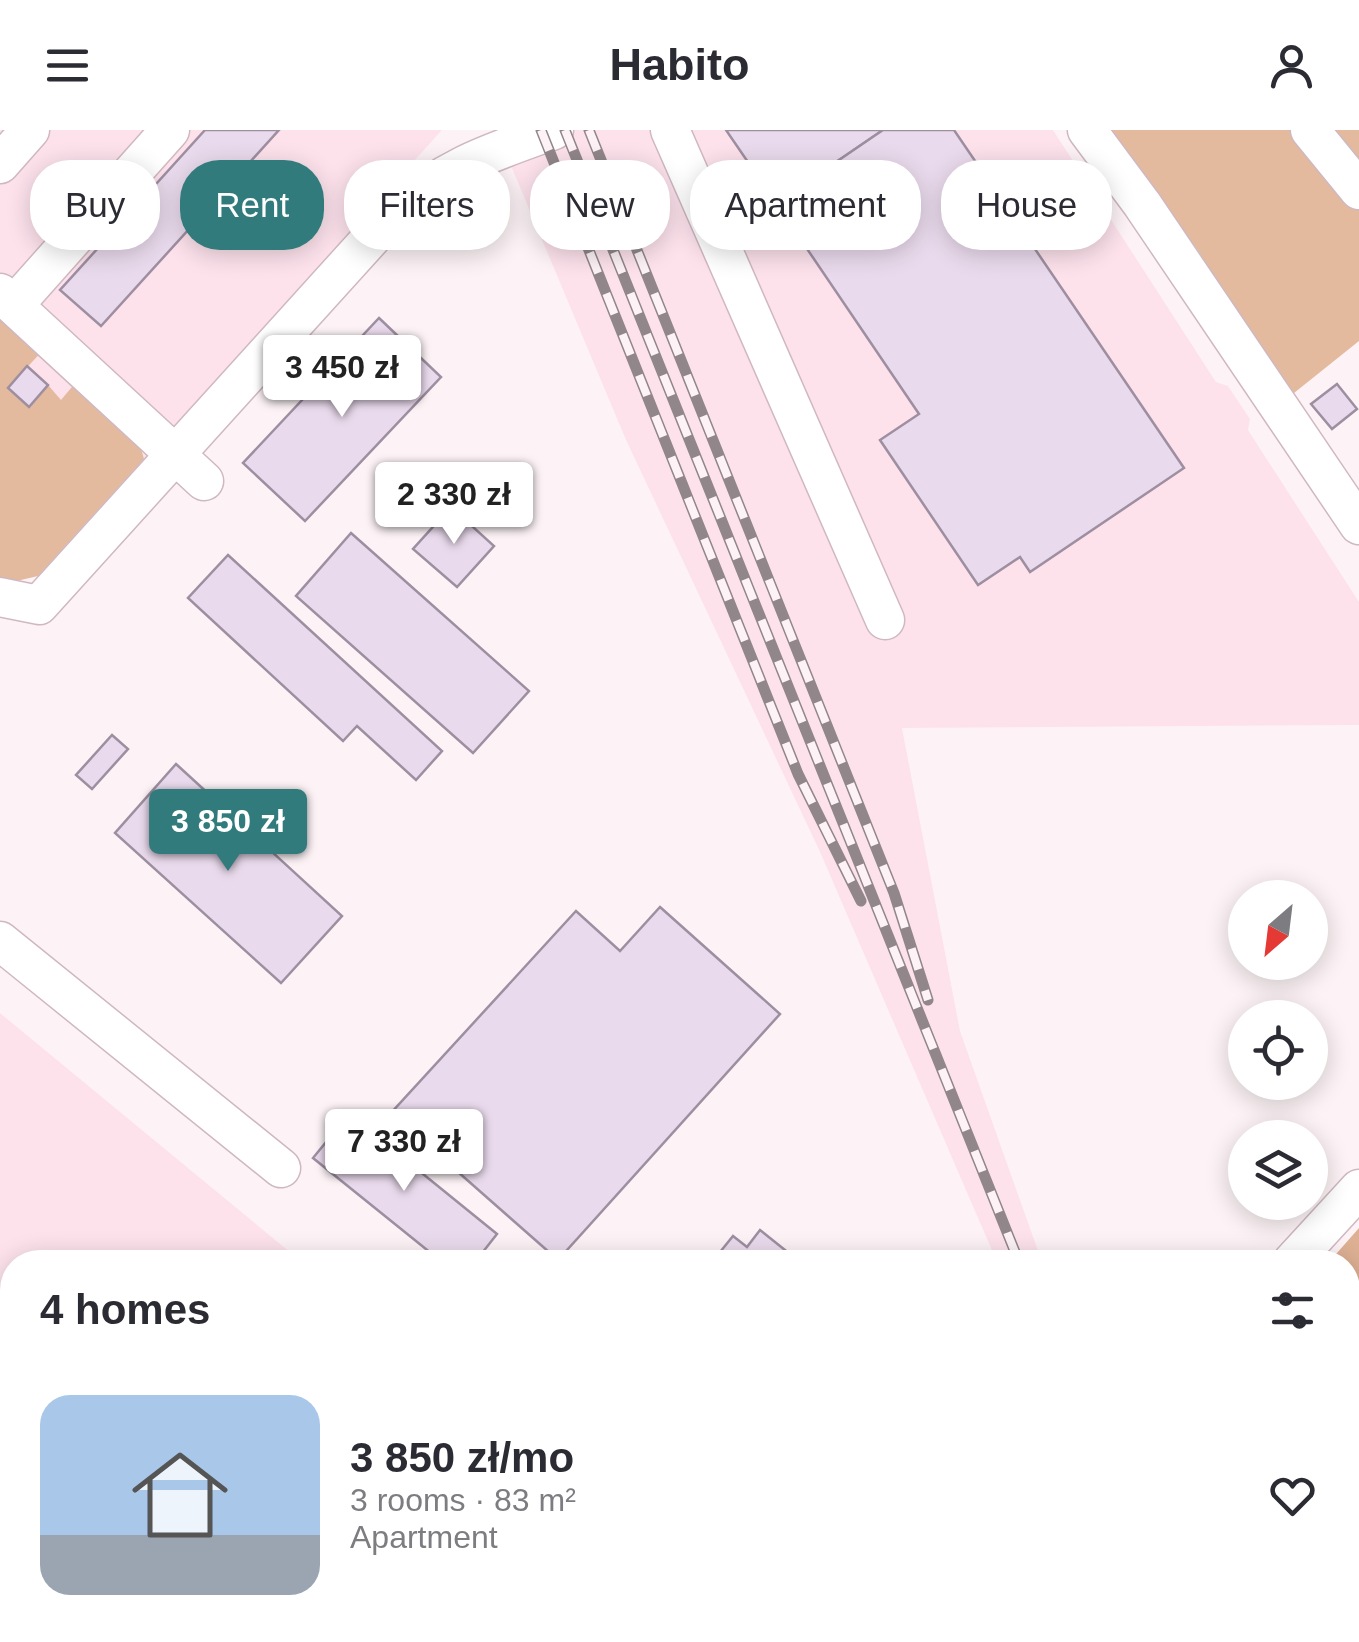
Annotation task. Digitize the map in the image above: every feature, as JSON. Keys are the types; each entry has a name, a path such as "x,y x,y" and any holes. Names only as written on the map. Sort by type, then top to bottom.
{"street":[{"path":"0,164 30,130"},
{"path":"0,597 38,605 417,192 451,169 554,130"},
{"path":"670,130 885,620"},
{"path":"1087,130 1142,204 1359,525"},
{"path":"1310,130 1359,190"},
{"path":"158,134 7,299 204,481"},
{"path":"1324,473 1359,496"},
{"path":"0,941 280,1168"},
{"path":"1303,1250 1359,1189"}],"shaded area":[{"path":"0,130 442,130 415,160 344,160 344,238 38,576 0,581"},
{"path":"496,130 1053,130 1072,160 941,160 941,250 1112,250 1112,221 1216,382 1228,386 1250,419 1248,430 1359,602 1359,725 902,728 960,1031 1038,1250 992,1250 820,852 626,440 546,250 670,250 670,160 530,160 530,211"},
{"path":"1107,130 1359,130 1359,341 1289,397 1197,249"},
{"path":"0,306 45,348 8,388 29,407 48,385 61,400 77,381 139,442 144,459 38,576 8,583 0,581"},
{"path":"0,1013 287,1250 0,1250"},
{"path":"1359,1228 1359,1250 1340,1250"}],"building":[{"path":"205,130 279,130 252,160 180,160 180,239 101,326 60,290 96,250 160,250 160,180"},
{"path":"726,130 883,130 839,160 747,160"},
{"path":"883,130 954,130 974,160 941,160 941,250 1036,250 1184,468 1030,572 1020,557 978,585 880,440 919,414 808,250 921,250 921,160 839,160"},
{"path":"379,318 441,377 305,521 243,463"},
{"path":"27,366 48,385 29,407 8,388"},
{"path":"1337,384 1357,409 1332,429 1311,404"},
{"path":"451,507 494,546 457,587 413,549"},
{"path":"351,533 529,691 473,753 296,596"},
{"path":"228,555 442,751 416,780 357,726 343,741 188,598"},
{"path":"112,735 128,749 92,789 76,775"},
{"path":"176,764 342,916 281,983 115,833"},
{"path":"660,907 780,1014 567,1250 547,1250 391,1113 576,911 620,951"},
{"path":"349,1114 497,1234 484,1250 427,1250 313,1158"},
{"path":"760,1230 785,1250 722,1250 733,1236 747,1247"}],"railway":[{"path":"541,130 798,774 861,901"},
{"path":"565,130 1014,1250"},
{"path":"589,130 894,893 928,1000"}]}
